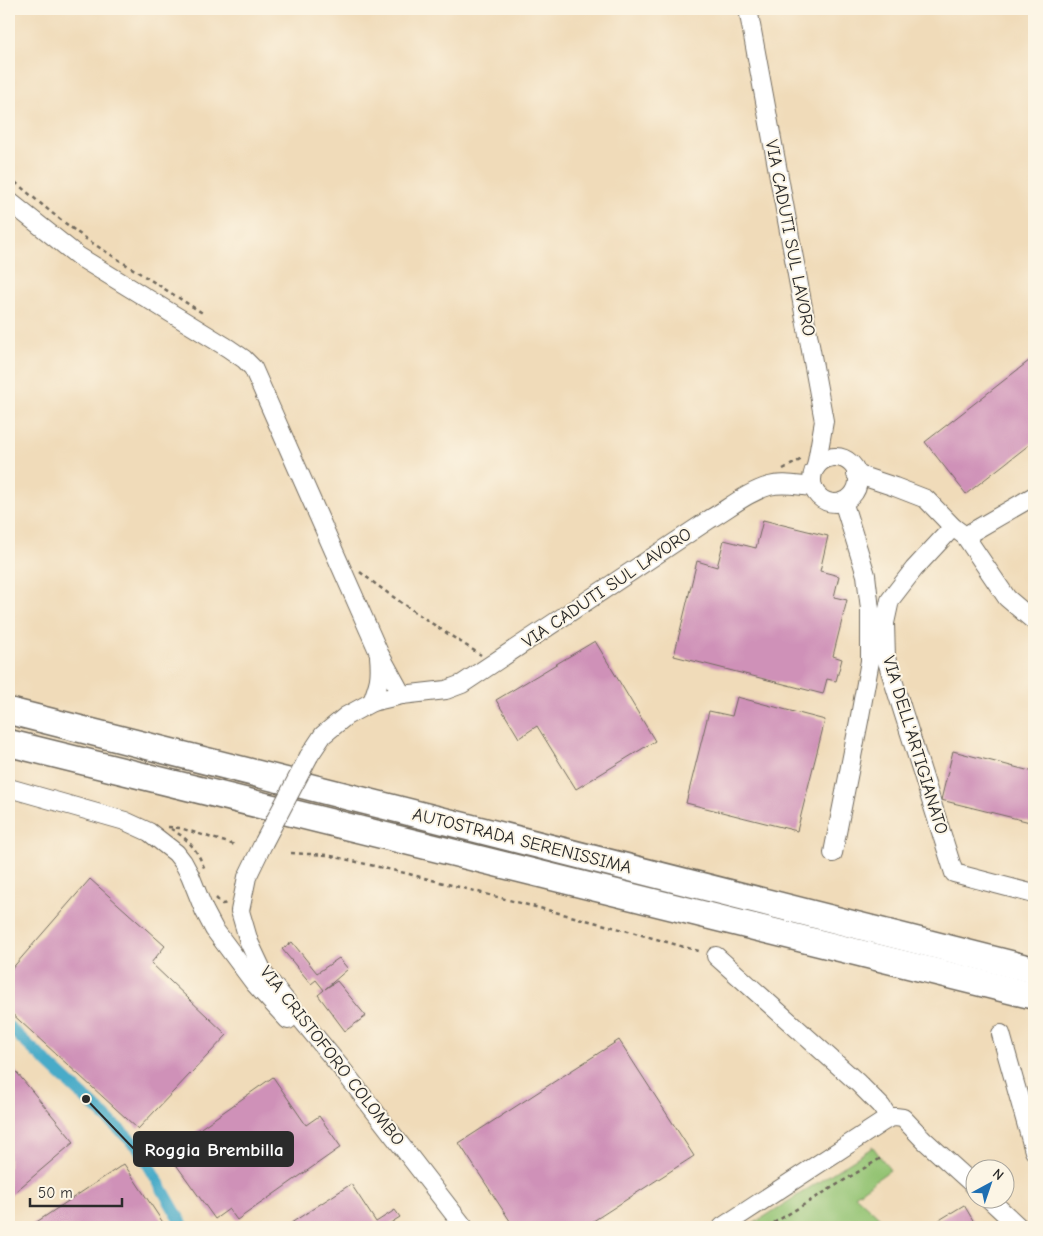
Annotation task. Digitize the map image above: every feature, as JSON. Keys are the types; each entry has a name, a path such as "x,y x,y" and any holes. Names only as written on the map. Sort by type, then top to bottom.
{"highway":[{"name":"AUTOSTRADA SERENISSIMA","path":"9,711 1034,970"},
{"name":"AUTOSTRADA SERENISSIMA","path":"9,743 1034,996"}],"street":[{"name":"VIA CADUTI SUL LAVORO","path":"309,756 323,735 346,716 372,702 402,694 446,690 462,684 710,519 752,494 770,486 813,487 813,473 810,463 824,421 748,9"},
{"path":"9,201 78,256 228,348 253,368 379,654 402,694"},
{"path":"810,463 835,458 842,459 853,467 858,480 854,493 843,502 828,502 822,499 813,487"},
{"path":"856,474 896,486 926,499 959,531 1007,598 1034,621"},
{"path":"959,531 1034,496"},
{"path":"833,853 870,661 870,609 866,575 843,502"},
{"name":"VIA DELL'ARTIGIANATO","path":"959,531 914,569 890,600 885,623 886,658 954,873 1034,894"},
{"path":"372,702 381,675 379,654"},
{"name":"VIA CRISTOFORO COLOMBO","path":"309,756 247,877 240,911 249,942 264,974 342,1068 464,1227"},
{"path":"9,788 125,821 149,832 176,853 190,875 214,929 255,984 281,1013 342,1068"},
{"path":"716,956 867,1092 881,1106 889,1118"},
{"path":"1001,1034 1034,1151"},
{"path":"867,1092 870,1103 868,1132"},
{"path":"722,1227 889,1118 902,1118 966,1178"},
{"path":"999,1208 1019,1227"}],"path":[{"path":"777,473 810,463"},
{"path":"168,827 180,828 235,845"},
{"path":"291,853 327,855 409,874 628,930 716,956"},
{"path":"766,1227 881,1158"}],"green space":[{"path":"873,1147 890,1170 855,1195 890,1227 750,1227 753,1224"}],"building":[{"path":"1034,357 1034,441 966,494 925,442"},
{"path":"763,520 828,536 820,571 839,576 834,597 847,600 833,656 842,659 836,681 827,679 823,694 674,656 697,561 717,567 724,540 756,548"},
{"path":"595,641 655,741 576,789 537,726 519,738 496,700"},
{"path":"737,697 825,720 797,831 686,803 709,711 732,716"},
{"path":"953,751 1034,772 1034,823 941,800"},
{"path":"90,879 165,946 151,963 227,1035 138,1129 9,1011 9,972"},
{"path":"292,942 317,973 339,958 348,969 325,989 337,981 366,1016 345,1031 318,995 324,990 316,980 311,984 282,949"},
{"path":"619,1040 694,1156 584,1227 514,1227 459,1143"},
{"path":"9,1063 74,1142 9,1197"},
{"path":"273,1077 306,1125 319,1116 341,1147 237,1220 229,1209 215,1219 167,1152"},
{"path":"124,1164 166,1227 29,1227"},
{"path":"351,1184 376,1222 395,1210 400,1217 384,1227 285,1227"},
{"path":"964,1205 977,1227 928,1227"}],"waterway":[{"path":"9,1027 138,1147 184,1227"}],"place":[{"name":"Roggia Brembilla","path":"86,1099"}]}
